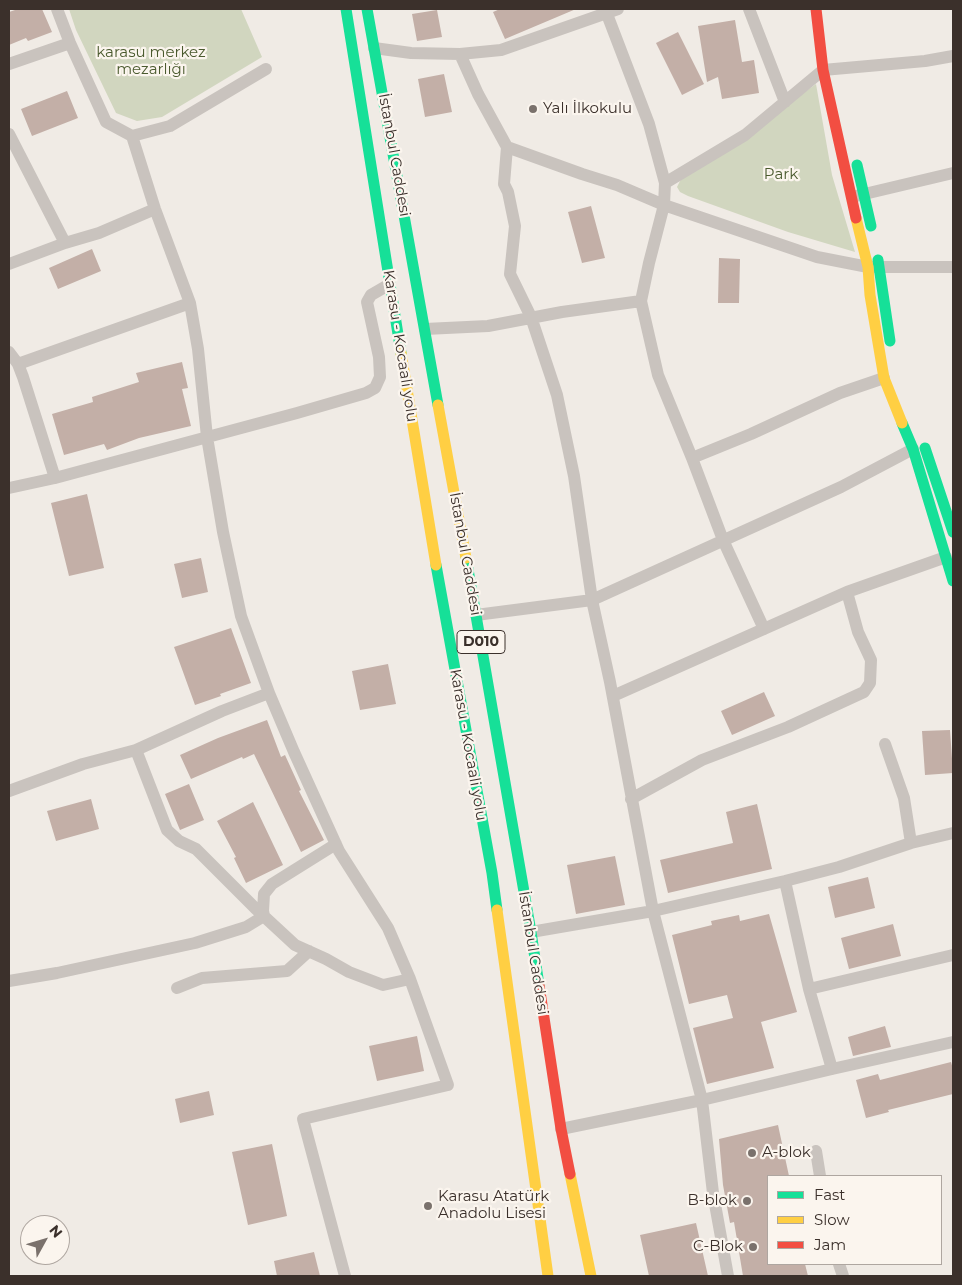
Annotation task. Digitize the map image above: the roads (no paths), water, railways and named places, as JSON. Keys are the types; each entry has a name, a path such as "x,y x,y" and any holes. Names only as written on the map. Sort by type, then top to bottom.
{"main road":[{"name":"Karasu - Kocaali yolu","path":"346,9 434,557 492,873 548,1276"},
{"name":"İstanbul Caddesi","path":"367,9 531,932 561,1129 591,1276"},
{"path":"816,9 832,70 834,116 851,197 864,248 874,267 893,356"},
{"path":"855,156 875,245 870,295 884,378 917,445 948,501 953,532"},
{"path":"917,445 930,506 953,581"}],"street":[{"path":"57,9 106,122 132,136 170,126 266,69"},
{"path":"749,9 785,102"},
{"path":"374,48 411,53 460,54 501,50 610,10 649,124 665,184 664,205 648,263 641,302 658,375 723,540 764,628"},
{"path":"9,64 70,42"},
{"path":"460,54 478,94 506,147 504,184 508,192 515,226 510,274 531,317 557,395 574,476 592,600 613,696 653,911 702,1100 713,1193 728,1276"},
{"path":"665,184 746,135 785,102 832,70 924,61 953,56"},
{"path":"9,134 65,243"},
{"path":"132,136 154,208 190,303 198,349 207,437 223,532 241,616 269,692 294,752 339,851 388,928 410,979 448,1085 303,1119 345,1276"},
{"path":"506,147 618,185 664,205 817,257 874,267 953,267"},
{"path":"851,197 953,172"},
{"path":"9,264 65,243 99,233 154,208"},
{"path":"9,488 55,478 366,394 375,388 380,377 379,357 367,302 372,295 390,284"},
{"path":"425,329 488,326 562,312 641,302"},
{"path":"18,364 190,303"},
{"path":"9,352 18,364 23,377 55,478"},
{"path":"692,458 751,434 840,393 884,378"},
{"path":"476,615 592,600 841,487 917,445"},
{"path":"930,506 948,501"},
{"path":"613,696 848,592 946,556"},
{"path":"631,799 702,760 788,727 864,692 870,683 871,660 858,632 848,592"},
{"path":"9,791 84,764 136,750 269,692"},
{"path":"885,744 904,798 911,843"},
{"path":"136,750 167,830 179,842 196,849 295,946 383,985 410,979"},
{"path":"531,932 653,911 786,881 953,832"},
{"path":"264,916 262,911 264,894 272,884 336,844"},
{"path":"786,881 809,989 832,1069"},
{"path":"9,981 57,973 195,944 246,927 264,916"},
{"path":"177,988 202,978 287,971 309,951"},
{"path":"809,989 953,956"},
{"path":"561,1129 702,1100 953,1042"},
{"path":"816,1151 820,1175"}],"place":[{"name":"Yalı İlkokulu","path":"533,109"},
{"name":"A-blok","path":"752,1153"},
{"name":"B-blok","path":"747,1201"},
{"name":"Karasu Atatürk Anadolu Lisesi","path":"428,1206"},
{"name":"C-Blok","path":"753,1247"}],"park label":[{"name":"karasu merkez mezarlığı","path":"151,62"},
{"name":"Park","path":"781,175"}]}
